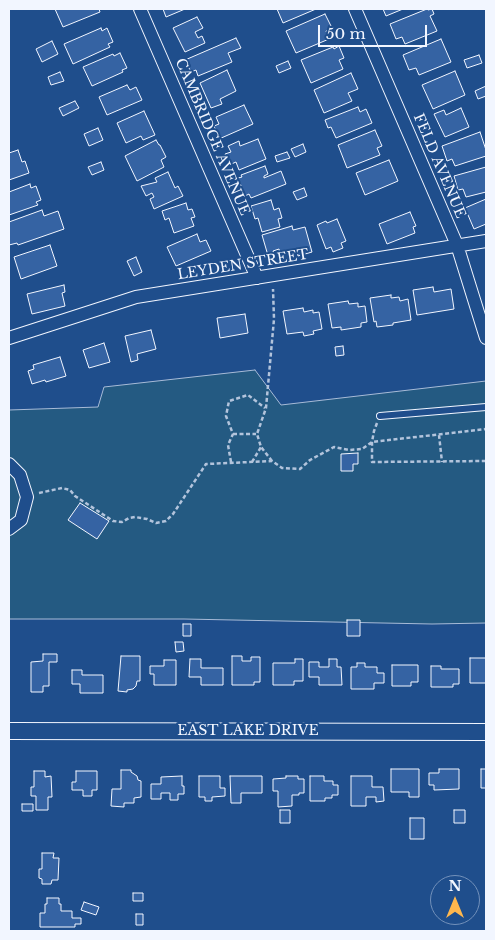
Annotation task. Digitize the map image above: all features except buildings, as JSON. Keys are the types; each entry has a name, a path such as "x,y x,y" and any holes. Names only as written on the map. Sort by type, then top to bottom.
{"street":[{"name":"CAMBRIDGE AVENUE","path":"140,9 256,278"},
{"name":"FELD AVENUE","path":"355,9 457,245 486,338"},
{"name":"LEYDEN STREET","path":"9,338 136,297 486,241"},
{"path":"9,464 20,475 27,497 21,520 9,528"},
{"name":"EAST LAKE DRIVE","path":"9,731 486,732"}],"lane":[{"path":"380,416 486,407"}],"path":[{"path":"271,275 274,319 266,408 257,434 261,447 282,468 300,470 310,460 334,447 349,450 362,449 372,442 486,429"},
{"path":"231,462 228,445 233,434 226,416 229,401 248,395 266,408"},
{"path":"380,416 372,442 372,462 486,461"},
{"path":"233,434 257,434"},
{"path":"439,435 442,462"},
{"path":"252,462 261,447"},
{"path":"27,497 62,488 70,490 75,496 113,521 122,522 135,517 156,523 166,521 173,514 206,464 272,460"}],"shaded area":[{"path":"255,370 281,405 486,381 486,623 9,619 9,410 98,407 104,387"}]}
